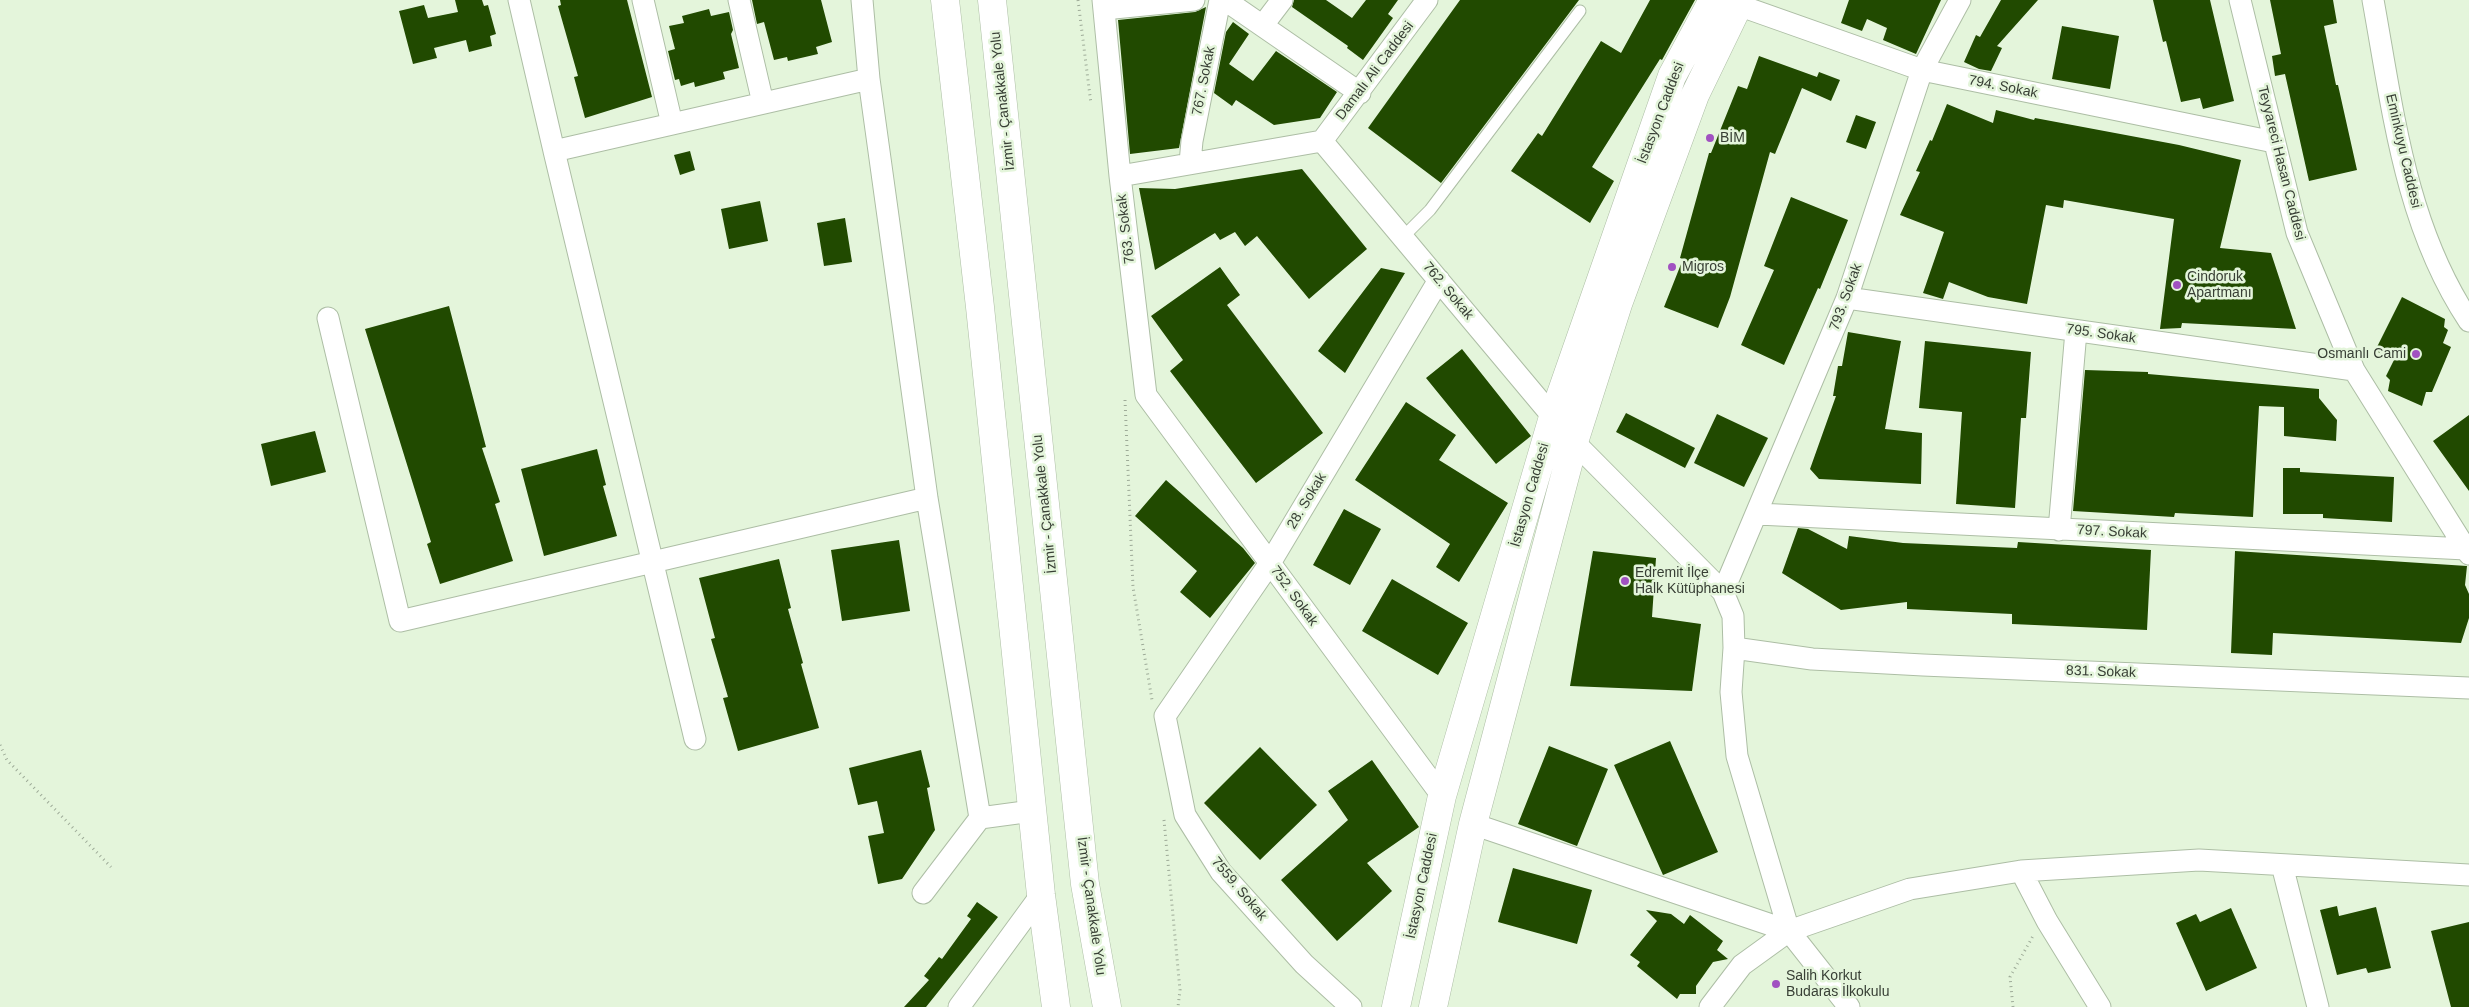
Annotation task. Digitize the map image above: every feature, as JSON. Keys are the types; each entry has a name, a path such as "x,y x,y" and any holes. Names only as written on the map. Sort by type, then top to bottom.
{"main road":[{"path":"945,0 980,307 1041,895 1056,1007"},
{"name":"İzmir - Çanakkale Yolu","path":"992,0 1085,884 1106,1007"},
{"name":"İstasyon Caddesi","path":"1396,1007 1442,796 1553,417 1672,76 1731,2"},
{"name":"İstasyon Caddesi","path":"1433,1007 1474,824 1574,442 1618,304 1731,2"}],"street":[{"path":"519,0 695,739"},
{"path":"643,0 672,124"},
{"path":"739,0 763,103"},
{"path":"862,0 869,78 928,498 980,818"},
{"path":"1120,176 1104,4 1194,0"},
{"name":"767. Sokak","path":"1190,163 1192,141 1220,0"},
{"path":"1225,0 1360,93"},
{"path":"1263,25 1282,0"},
{"name":"Damalı Ali Caddesi","path":"1322,140 1360,93 1427,0"},
{"name":"793. Sokak","path":"1723,592 1758,514 1847,298 1922,70 1960,0"},
{"name":"Teyyareci Hasan Caddesi","path":"2240,0 2296,233 2354,370 2467,551"},
{"name":"Eminkuyu Caddesi","path":"2373,0 2399,147 2410,191 2438,268 2469,321"},
{"name":"794. Sokak","path":"1731,2 1922,70 2274,142"},
{"path":"554,151 869,78"},
{"name":"763. Sokak","path":"1136,396 1120,176 1322,140"},
{"name":"762. Sokak","path":"1322,140 1574,442 1723,592"},
{"name":"28. Sokak","path":"1159,710 1270,563 1438,280"},
{"name":"795. Sokak","path":"1847,298 2354,370"},
{"path":"328,318 400,621 928,498"},
{"path":"2059,530 2076,331"},
{"name":"752. Sokak","path":"1136,396 1270,563 1442,796"},
{"name":"797. Sokak","path":"1758,514 2467,551"},
{"path":"1723,592 1733,616 1734,648 1731,692 1737,756 1788,931 1849,1007"},
{"name":"831. Sokak","path":"1734,648 1812,659 2469,688"},
{"name":"7559. Sokak","path":"1159,710 1185,815 1221,872 1304,964 1351,1007"},
{"path":"923,893 980,818 1032,811"},
{"path":"1474,824 1788,931"},
{"path":"1710,1007 1742,964 1788,931 1910,889 2021,871 2199,860 2469,874"},
{"path":"2282,864 2318,1007"},
{"path":"2021,871 2047,921 2100,1007"},
{"path":"959,1007 1041,895"}],"lane":[{"path":"1403,237 1430,210 1580,11"}],"path":[{"path":"1078,0 1091,109"},
{"path":"1136,396 1134,587 1159,710"},
{"path":"0,745 7,760 111,867"},
{"path":"1164,813 1180,990 1178,1007"},
{"path":"2013,1007 2010,977 2029,941 2047,921"}],"building":[{"path":"455,0 482,0 484,6 488,5 496,34 490,36 492,46 469,52 466,40 434,48 437,58 413,64 399,11 424,5 428,18 458,12"},
{"path":"560,0 627,0 652,97 585,118 574,77 578,76 558,6 561,5"},
{"path":"752,0 821,0 832,42 816,47 818,54 788,61 787,57 774,60 764,22 757,24"},
{"path":"1294,0 1326,0 1352,18 1366,0 1398,0 1388,14 1393,18 1363,60 1347,48 1348,46 1292,7"},
{"path":"1460,0 1579,0 1441,183 1368,128"},
{"path":"1650,0 1695,0 1662,60 1660,59 1592,167 1614,181 1590,223 1511,171 1538,133 1542,136 1601,41 1621,53"},
{"path":"1849,0 1941,0 1916,54 1883,40 1887,28 1867,19 1862,31 1841,23"},
{"path":"2001,0 2038,0 1997,46 2002,48 1991,71 1979,69 1964,62 1976,35 1980,37"},
{"path":"2153,0 2210,0 2234,101 2203,109 2200,98 2181,102 2166,41 2163,42"},
{"path":"2270,0 2333,0 2337,23 2324,26 2357,170 2309,181 2285,74 2275,76 2272,56 2281,54"},
{"path":"1206,7 1179,148 1130,154 1118,20 1195,12"},
{"path":"709,9 711,16 729,12 733,30 731,34 739,68 723,72 725,79 695,87 694,82 681,86 679,79 675,80 668,51 675,49 669,26 684,23 682,16"},
{"path":"1233,22 1249,34 1229,64 1253,81 1276,51 1337,92 1320,118 1274,125 1236,100 1232,106 1214,93 1226,32"},
{"path":"2062,26 2119,36 2110,89 2052,79"},
{"path":"1759,56 1817,77 1819,72 1840,80 1831,101 1802,88 1775,154 1770,152 1730,297 1718,328 1664,307 1683,259 1680,258 1709,153 1711,153 1738,86 1747,89"},
{"path":"1947,104 1993,123 1996,110 2034,120 2035,118 2179,145 2241,160 2220,248 2271,253 2296,329 2182,323 2181,328 2160,329 2174,219 2064,200 2063,208 2046,205 2027,304 1988,297 1949,282 1943,299 1923,293 1944,232 1900,215 1920,172 1916,171 1930,140 1932,141"},
{"path":"1856,115 1876,122 1866,149 1846,142"},
{"path":"690,151 695,170 680,175 674,155"},
{"path":"1302,169 1367,249 1309,299 1257,236 1245,246 1235,232 1220,240 1215,233 1155,270 1139,188 1175,189"},
{"path":"1791,197 1848,220 1820,289 1818,288 1784,365 1741,345 1774,270 1764,266"},
{"path":"760,201 768,241 729,249 721,209"},
{"path":"845,218 852,262 824,266 817,223"},
{"path":"1220,267 1240,295 1227,305 1323,433 1256,483 1170,371 1183,360 1151,316"},
{"path":"1381,268 1405,273 1345,373 1318,351"},
{"name":"Osmanlı Cami","path":"2402,297 2445,319 2444,327 2448,330 2443,343 2451,347 2432,392 2426,392 2422,406 2388,391 2390,380 2386,376 2395,358 2375,351"},
{"path":"449,306 486,447 482,448 500,502 495,504 513,561 440,584 427,544 431,542 365,329"},
{"path":"1848,332 1901,341 1885,429 1922,433 1921,484 1819,479 1810,469 1836,396 1833,396 1838,366 1842,366"},
{"path":"1925,341 2031,352 2026,418 2021,418 2015,508 1956,504 1962,412 1919,408"},
{"path":"1462,349 1531,436 1496,464 1426,378"},
{"path":"2085,370 2148,372 2148,374 2319,389 2319,398 2337,420 2336,441 2284,436 2284,407 2259,406 2253,517 2175,513 2174,517 2073,511"},
{"path":"1406,402 1456,435 1439,460 1508,503 1459,582 1436,567 1450,544 1355,480"},
{"path":"1626,413 1695,448 1685,468 1616,432"},
{"path":"1717,414 1768,438 1744,487 1694,463"},
{"path":"2469,415 2469,491 2433,441"},
{"path":"315,431 326,472 271,486 261,444"},
{"path":"597,449 606,485 603,486 617,536 544,556 521,469"},
{"path":"2283,468 2300,468 2300,472 2394,477 2392,522 2323,518 2323,514 2283,514"},
{"path":"1166,480 1243,548 1255,563 1210,618 1180,592 1197,571 1135,516"},
{"path":"1344,509 1381,529 1350,585 1313,565"},
{"path":"1798,528 1808,529 1847,549 1849,536 1903,543 2017,548 2018,542 2151,550 2147,630 2012,624 2012,614 1907,609 1907,602 1841,610 1782,573"},
{"path":"899,540 910,611 842,621 831,550"},
{"path":"1593,551 1656,558 1652,617 1701,624 1692,691 1570,686"},
{"path":"2235,551 2467,566 2465,585 2469,594 2469,618 2461,643 2273,633 2272,655 2231,653"},
{"path":"779,559 791,608 788,609 803,663 801,664 819,728 738,751 723,698 728,697 711,639 715,638 699,578"},
{"path":"1392,579 1468,623 1438,675 1362,631"},
{"path":"1670,741 1718,852 1663,875 1614,765"},
{"path":"1549,746 1608,769 1577,846 1518,824"},
{"path":"1260,747 1317,805 1260,860 1204,803"},
{"path":"921,750 930,787 927,788 935,830 902,879 878,884 868,836 884,833 877,801 858,805 849,768"},
{"path":"1372,760 1419,827 1367,863 1392,891 1337,941 1281,880 1348,820 1328,791"},
{"path":"1513,868 1592,890 1577,944 1498,922"},
{"path":"977,902 998,917 926,1007 904,1007 929,980 924,976 939,957 942,959 971,919 967,916"},
{"path":"2337,906 2339,916 2376,907 2391,968 2368,973 2366,968 2337,975 2320,910"},
{"path":"2231,908 2257,968 2206,991 2176,923 2196,914 2200,922"},
{"path":"1646,910 1671,914 1684,924 1690,915 1723,941 1717,950 1728,959 1713,962 1696,986 1696,994 1680,994 1677,999 1637,966 1640,962 1630,955 1657,921"},
{"path":"2469,922 2469,1007 2451,1007 2431,931"}],"place":[{"name":"BİM","path":"1710,138"},
{"name":"Migros","path":"1672,267"},
{"name":"Cindoruk Apartmanı","path":"2177,285"},
{"name":"Osmanlı Cami","path":"2416,354"},
{"name":"Edremit İlçe Halk Kütüphanesi","path":"1625,581"},
{"name":"Salih Korkut Budaras İlkokulu","path":"1776,984"}]}
